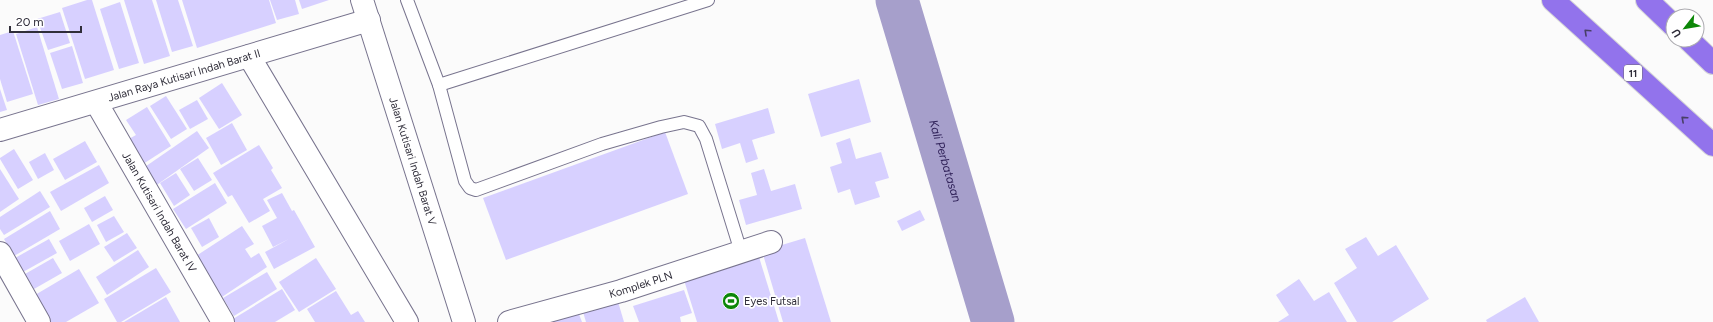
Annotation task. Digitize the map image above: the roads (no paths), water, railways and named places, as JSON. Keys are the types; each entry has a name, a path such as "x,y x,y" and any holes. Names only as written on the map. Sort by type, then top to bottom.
{"highway":[{"name":"11","path":"1553,0 1713,145"},
{"path":"1647,0 1665,17"},
{"path":"1697,48 1713,63"}],"street":[{"name":"Jalan Raya Kutisari Indah Barat II","path":"0,130 249,56 365,10"},
{"name":"Jalan Kutisari Indah Barat V","path":"365,10 464,322"},
{"path":"249,56 407,322"},
{"name":"Jalan Kutisari Indah Barat IV","path":"96,102 223,322"},
{"name":"Komplek PLN","path":"509,322 621,291 771,242"},
{"path":"0,253 39,322"}],"lane":[{"path":"407,0 439,85 465,181 470,188 476,190 602,144 660,127 684,122 699,126 706,139 741,252"},
{"path":"439,85 708,0"}],"waterway":[{"name":"Kali Perbatasan","path":"897,0 993,322"}],"place":[{"name":"Eyes Futsal","path":"731,301"}]}
